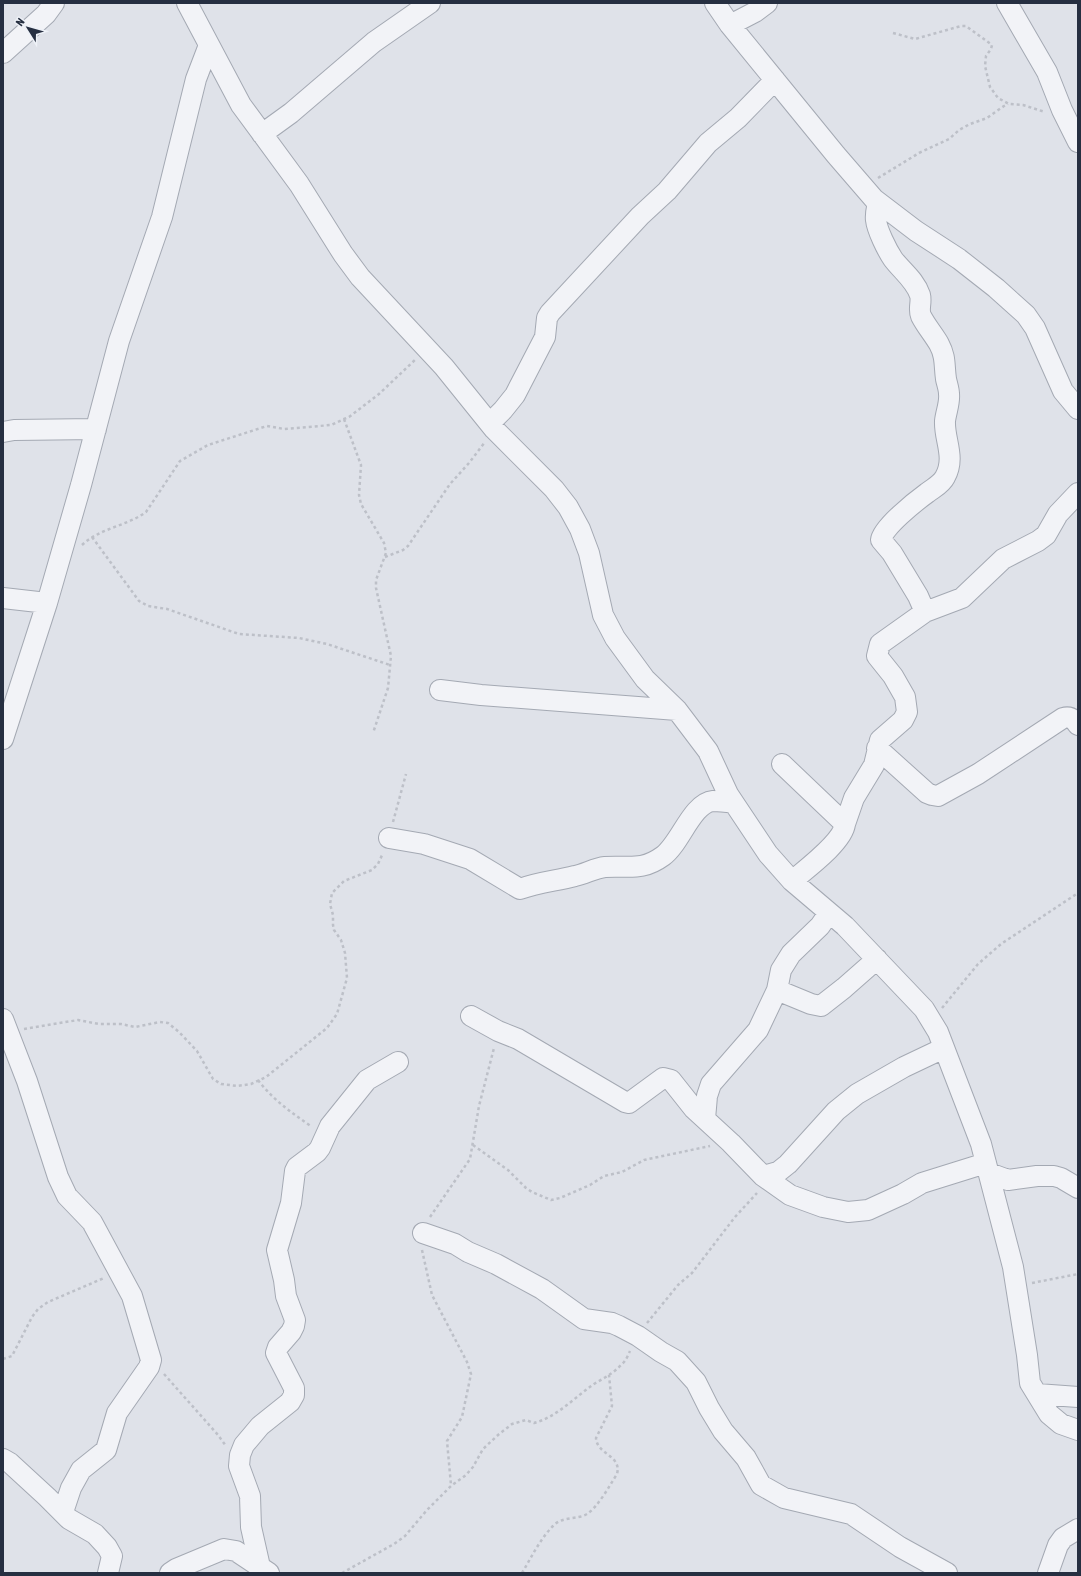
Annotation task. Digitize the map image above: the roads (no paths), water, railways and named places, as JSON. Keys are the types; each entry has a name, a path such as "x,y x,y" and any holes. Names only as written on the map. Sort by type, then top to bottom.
{"street":[{"path":"3,53 46,14 54,3"},
{"path":"187,3 241,105 299,184 343,254 360,277 426,349 492,426 554,489 568,507 580,529 589,553 603,615 615,638 645,679 677,710 708,751 728,794 768,854 792,881 845,926 924,1009 931,1020 938,1032 981,1144 1013,1267 1030,1383 1050,1414 1070,1427 1078,1442"},
{"path":"262,134 291,113 409,10 430,3"},
{"path":"716,3 730,25 878,202 916,231 959,259 996,288 1026,315 1035,328 1063,391 1078,409"},
{"path":"730,25 755,12 767,3"},
{"path":"1007,3 1047,72 1065,117 1078,142"},
{"path":"3,739 47,603 119,341 162,217 196,79 209,45"},
{"path":"492,426 515,395 545,337 547,318 550,313 640,216 667,191 708,143 738,118 775,80"},
{"path":"878,202 876,221 881,236 892,258 908,276 920,295 921,302 919,310 921,316 939,345 946,364 946,379 949,394 945,422 950,449 949,465 945,477 938,486 927,493 897,518 886,531 881,540 892,553 918,596 925,612"},
{"path":"3,432 14,430 96,429"},
{"path":"792,881 838,840 844,829 854,798 874,765 877,748 882,737 903,720 907,712 906,697 893,676 877,656 880,644 925,612 962,598 1003,559 1046,535 1058,514 1078,493"},
{"path":"3,598 47,603"},
{"path":"440,690 481,695 677,710"},
{"path":"877,748 927,793 938,796 978,774 1063,718 1067,717 1073,719 1078,725"},
{"path":"782,764 845,824"},
{"path":"389,838 424,844 470,859 520,889 539,883 575,876 603,867 643,867 664,856 676,842 696,810 705,803 712,801 734,803"},
{"path":"705,1119 707,1096 711,1084 758,1030 777,990 781,970 791,954 820,926 830,913"},
{"path":"777,990 811,1004 821,1006 877,959"},
{"path":"471,1016 498,1031 518,1039 625,1102 629,1103 663,1078 668,1078 679,1088 694,1109 766,1178 790,1194 823,1207 848,1212 868,1210 903,1194 922,1183 987,1168 1008,1180 1037,1176 1054,1176 1061,1178 1078,1188"},
{"path":"6,1026 27,1081 58,1177 68,1196 92,1222 132,1296 151,1360 149,1366 117,1413 106,1450 81,1470 71,1488 63,1512"},
{"path":"766,1178 778,1172 788,1164 836,1111 857,1094 904,1067 944,1048"},
{"path":"265,1570 251,1527 250,1496 239,1466 240,1455 244,1445 260,1426 290,1402 294,1395 294,1388 276,1353 278,1347 291,1332 295,1320 286,1296 277,1250 292,1203 295,1171 316,1152 325,1138 330,1126 367,1080 398,1062"},
{"path":"423,1233 455,1244 468,1252 496,1264 542,1289 584,1319 612,1323 638,1336 677,1361 696,1382 723,1431 746,1458 761,1485 784,1498 851,1514 900,1547 946,1573"},
{"path":"1037,1394 1078,1397"},
{"path":"3,1460 10,1463 69,1519 95,1534 107,1547 112,1556 108,1573"},
{"path":"1048,1573 1058,1545 1063,1538 1078,1529"},
{"path":"170,1573 176,1569 224,1550 236,1551 265,1570"}]}
